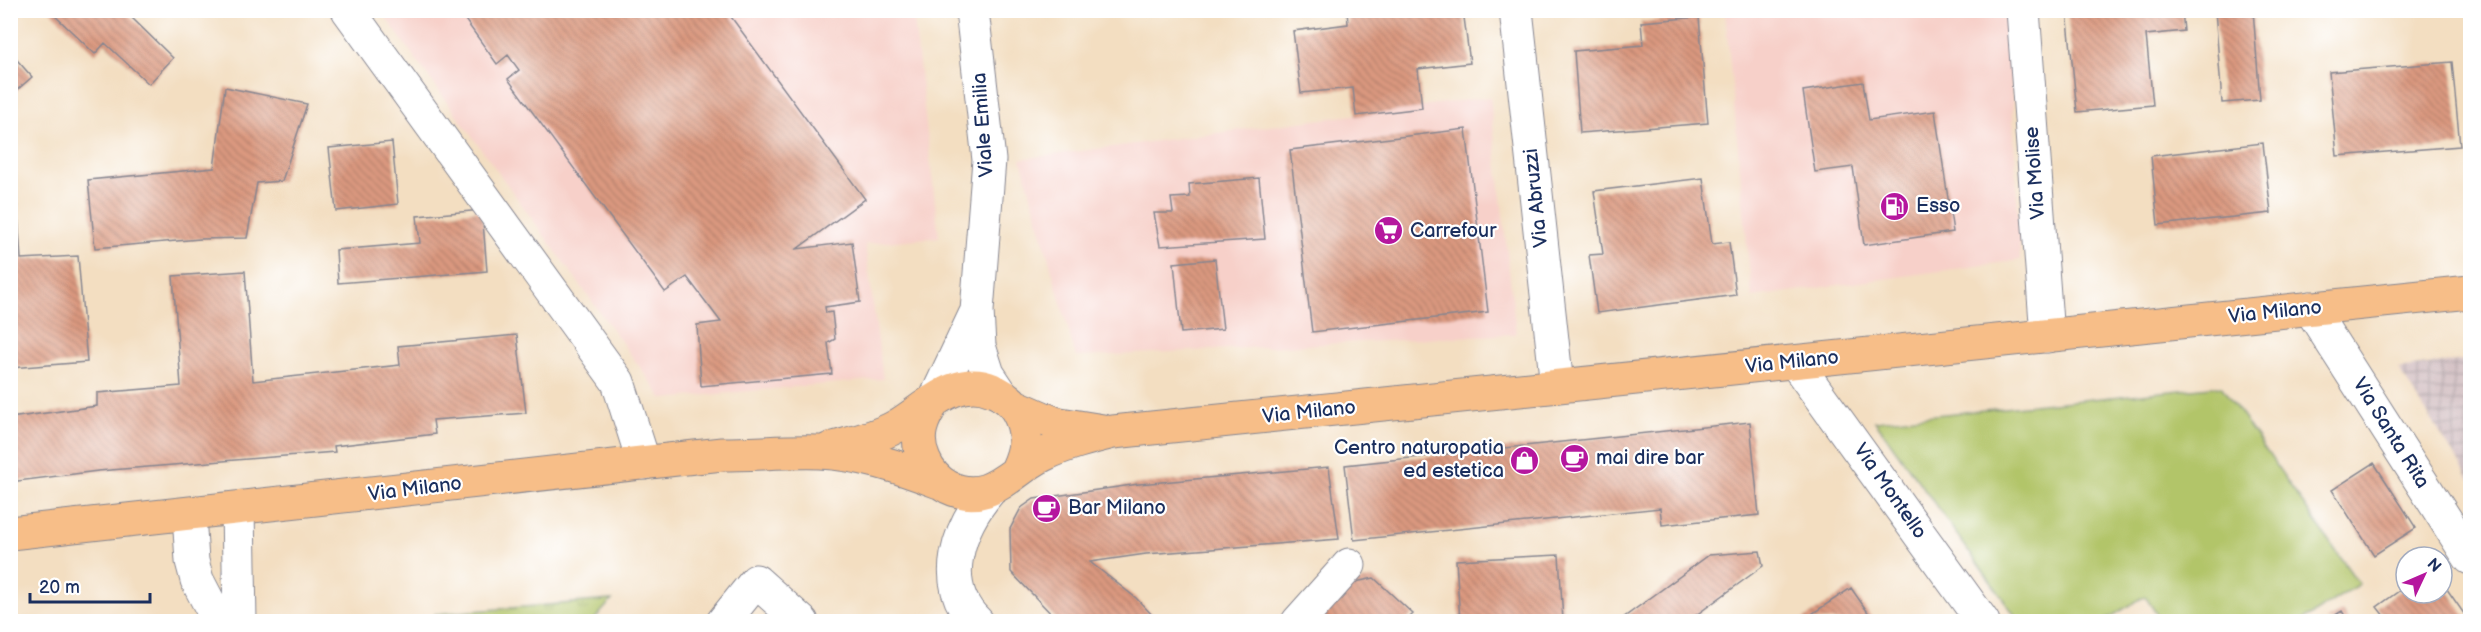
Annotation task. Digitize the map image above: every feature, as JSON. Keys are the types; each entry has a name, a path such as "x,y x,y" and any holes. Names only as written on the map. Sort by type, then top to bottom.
{"main road":[{"name":"Via Milano","path":"10,533 189,515 722,454 820,452 886,463 956,490 973,493 990,490 1005,483 1017,470 1042,455 1076,441 1113,432 2470,292"},
{"name":"Via Milano","path":"820,452 893,428 951,390 969,386 987,388 1054,423 1113,432"},
{"path":"935,400 924,415 919,433 920,451 927,469 939,482"},
{"path":"1009,400 1023,421 1026,438 1024,454 1017,470"}],"street":[{"path":"348,10 618,382 644,463"},
{"name":"Viale Emilia","path":"972,10 989,160 977,310 982,355 988,374 1009,400"},
{"name":"Via Abruzzi","path":"1516,10 1557,386"},
{"name":"Via Molise","path":"2023,10 2047,336"},
{"name":"Via Santa Rita","path":"2310,309 2470,558"},
{"name":"Viale Emilia","path":"935,400 964,343 977,310"},
{"name":"Via Montello","path":"1795,362 1983,621"},
{"path":"939,482 954,503 960,523 960,542"},
{"path":"977,621 962,603 955,582 955,562 960,542 972,515 990,490"},
{"path":"238,509 240,621"},
{"path":"189,515 192,561 197,580 219,621"},
{"path":"1298,621 1348,565"},
{"path":"723,621 756,581 802,621"}],"shaded area":[{"path":"381,11 913,11 939,237 865,244 883,379 663,399"},
{"path":"1725,11 2008,11 2020,260 1752,297"},
{"path":"1490,97 1516,334 1076,357 1021,159"},
{"path":"2470,359 2470,480 2399,369"}],"green space":[{"path":"2221,386 2359,584 2302,621 2251,621 2249,617 2240,622 2161,621 2145,596 2104,621 2019,621 1875,421"},
{"path":"612,600 593,621 439,622 435,614"}],"building":[{"path":"49,10 127,10 126,12 173,58 149,84 105,43 95,54"},
{"path":"458,10 726,10 865,199 797,249 852,242 860,302 825,307 826,313 832,312 835,339 828,343 832,374 701,386 697,325 721,322 687,277 665,292 508,79 519,70 508,55 497,64"},
{"path":"1347,10 1463,10 1470,63 1418,69 1422,108 1356,116 1353,88 1301,93 1293,31 1348,24"},
{"path":"2067,10 2182,10 2184,31 2146,35 2153,105 2077,112"},
{"path":"2215,10 2253,10 2260,100 2222,103"},
{"path":"1699,17 1708,123 1580,133 1574,51 1643,45 1641,22"},
{"path":"10,52 32,77 10,96"},
{"path":"2452,62 2460,146 2337,156 2329,72"},
{"path":"1863,82 1869,120 1935,111 1953,232 1864,245 1853,167 1815,172 1803,91"},
{"path":"225,87 307,104 282,181 257,183 247,238 200,239 95,248 88,180 214,168"},
{"path":"10,127 12,127 21,259 78,256 87,362 10,368"},
{"name":"Carrefour","path":"1466,129 1488,312 1312,332 1290,150"},
{"path":"392,142 398,204 336,211 329,148"},
{"path":"2263,143 2271,213 2158,225 2151,156"},
{"path":"1259,178 1265,239 1160,246 1154,213 1173,213 1171,198 1190,197 1189,184"},
{"path":"1703,178 1712,244 1729,242 1736,295 1597,313 1589,255 1603,254 1594,191"},
{"path":"482,210 487,271 338,283 336,250 420,243 417,216"},
{"path":"1215,259 1223,329 1181,333 1174,263"},
{"path":"245,271 253,381 400,365 398,346 517,335 526,413 433,420 435,434 334,446 335,452 98,471 10,482 10,418 97,406 97,393 181,386 173,276"},
{"path":"1750,422 1759,515 1662,525 1660,508 1354,540 1345,465"},
{"path":"2374,463 2416,528 2374,555 2332,490"},
{"path":"1329,467 1339,539 1146,554 1090,562 1136,598 1158,621 1058,621 1011,572 1010,529 1021,508 1034,499 1139,484"},
{"path":"1760,551 1763,566 1688,621 1619,621 1709,555"},
{"path":"1559,555 1563,621 1460,621 1456,560"},
{"path":"1374,578 1413,614 1406,621 1313,621 1346,584"},
{"path":"1851,588 1874,621 1801,621"},
{"path":"2394,595 2394,605 2454,605 2454,599 2467,618 2463,621 2388,621 2377,607"},
{"path":"2342,611 2348,621 2325,621"}],"place":[{"name":"Esso","path":"1895,206"},
{"name":"Carrefour","path":"1389,231"},
{"name":"mai dire bar","path":"1575,458"},
{"name":"Centro naturopatia ed estetica","path":"1525,460"},
{"name":"Bar Milano","path":"1047,508"}]}
